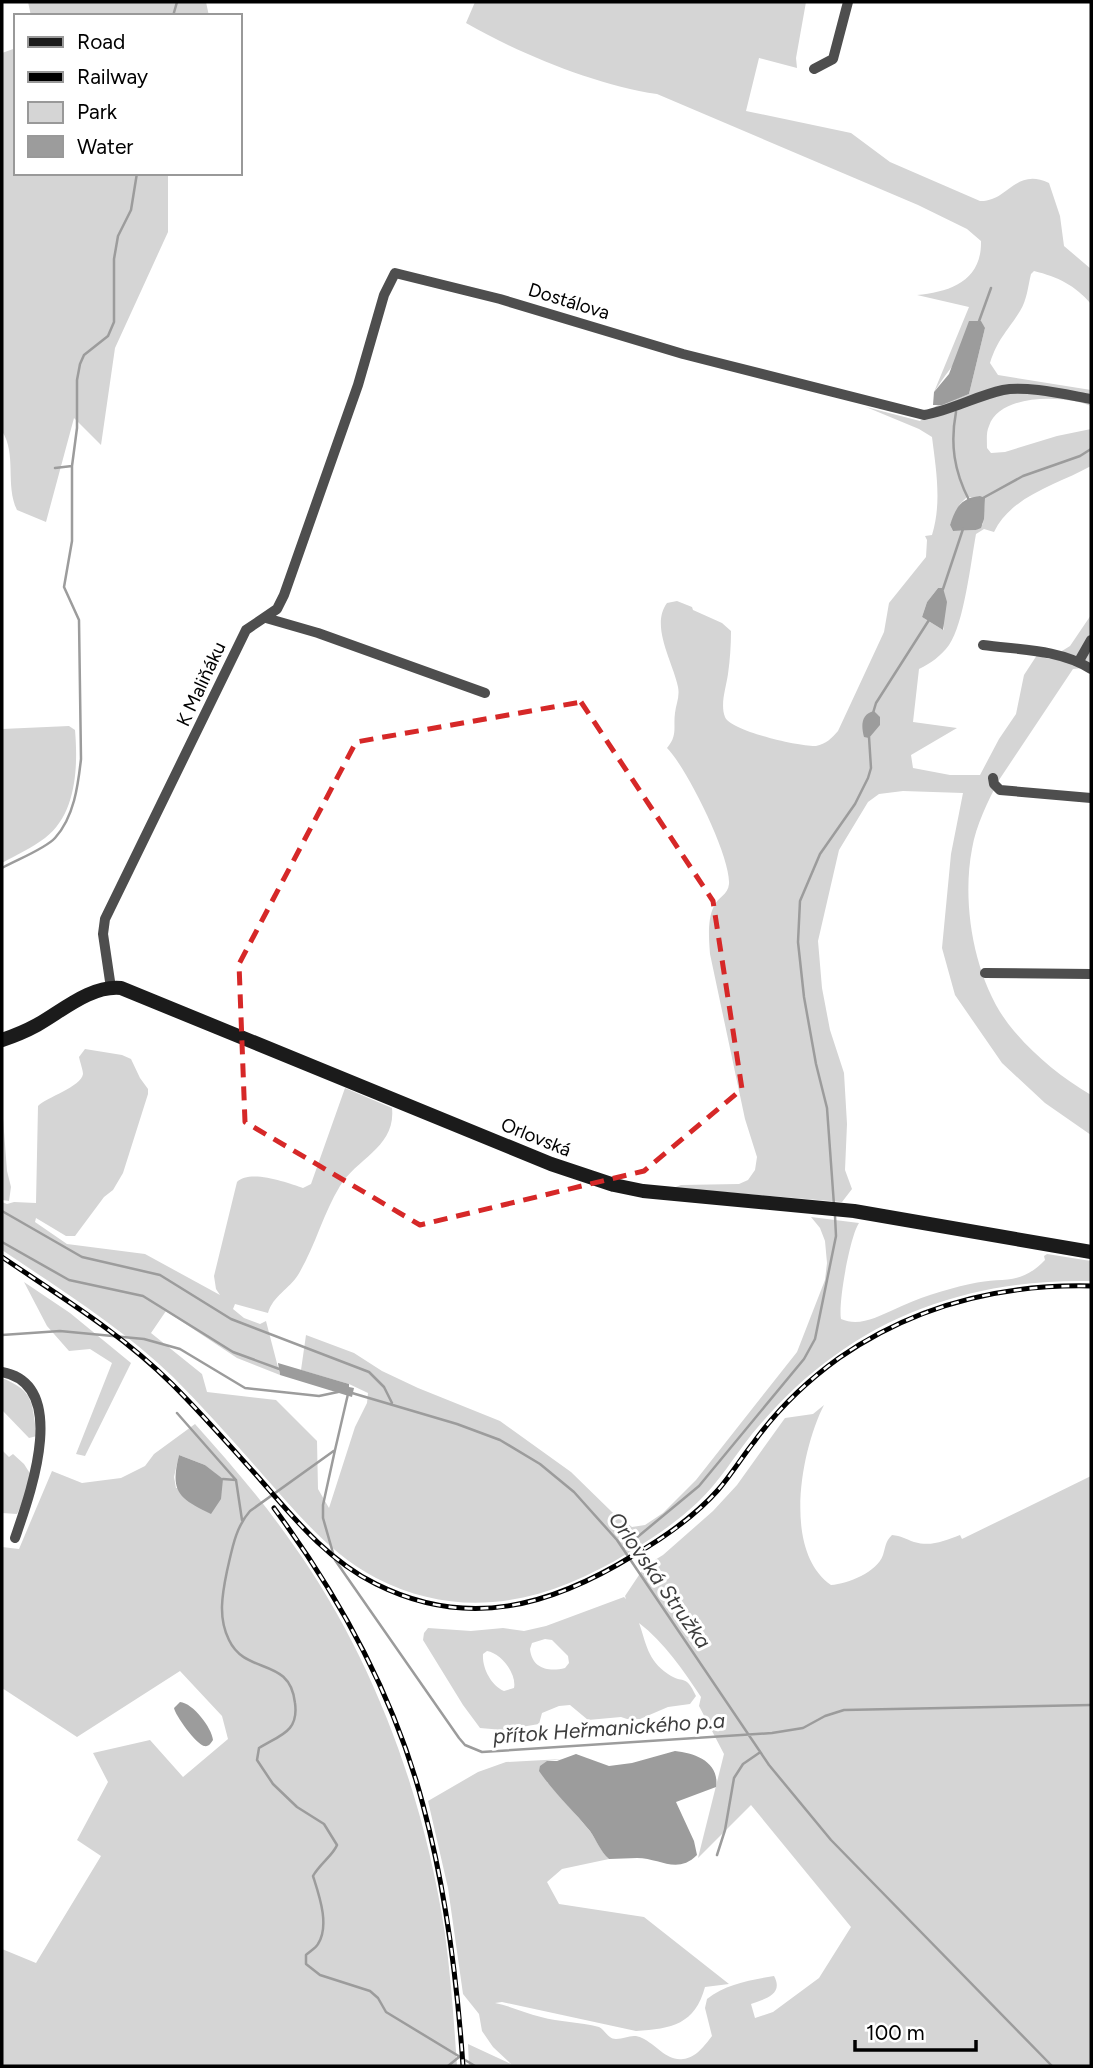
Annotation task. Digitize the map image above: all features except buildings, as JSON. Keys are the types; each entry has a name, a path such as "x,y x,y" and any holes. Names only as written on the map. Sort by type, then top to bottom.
{"main road":[{"path":"2,1040 34,1027 80,999 111,988"},
{"name":"Orlovská","path":"111,988 140,995 515,1149 603,1182 672,1195 834,1209 1091,1252"}],"street":[{"path":"814,69 833,59 848,2"},
{"name":"Dostálova","path":"266,618 277,609 284,595 358,385 384,295 395,273 500,299 683,354 924,415 943,412 1005,389 1037,390 1091,399"},
{"path":"266,618 318,632 485,693"},
{"name":"K Maliňáku","path":"111,988 103,934 105,919 246,630 266,618"},
{"path":"1079,661 1091,640"},
{"path":"983,645 1050,653 1079,661 1091,669"},
{"path":"993,778 1000,790 1091,798"},
{"path":"985,973 1091,974"},
{"path":"2,1373 23,1382 35,1395 40,1416 35,1478 15,1538"}],"highlighted area":[{"path":"581,702 713,901 742,1089 644,1171 420,1225 245,1122 239,964 356,742"}],"green space":[{"path":"28,2 206,2 209,14 31,14"},
{"path":"475,2 806,2 796,58 797,68 759,58 746,111 851,133 890,162 980,201 990,200 1028,179 1049,183 1060,216 1064,246 1091,269 1091,304 1066,283 1034,271 1022,307 1000,341 990,363 998,375 1091,390 1091,406 1050,399 1019,402 1006,407 995,415 989,426 987,448 991,453 1005,452 1091,429 1091,466 1024,500 1002,519 994,532 984,529 976,534 959,623 946,649 919,669 913,722 957,728 911,755 913,768 950,775 980,775 1016,714 1024,675 1037,655 1049,659 1070,646 1091,615 1091,667 1073,669 999,780 974,840 968,895 974,944 989,992 1014,1031 1031,1050 1091,1095 1091,1135 1045,1103 1002,1063 955,995 942,948 951,854 963,793 903,791 879,794 868,802 839,850 818,941 822,988 830,1030 844,1073 847,1124 845,1170 852,1189 842,1202 673,1188 681,1185 739,1184 748,1180 755,1170 757,1157 745,1119 710,954 710,917 716,903 728,888 728,871 706,813 667,748 674,735 678,691 664,644 662,612 667,603 677,601 722,623 731,631 723,707 725,717 730,722 752,733 808,746 823,744 838,731 884,632 889,603 926,557 925,536 932,535 937,511 932,437 866,407 920,421 936,406 969,394 985,328 934,392 969,307 917,295 941,291 962,282 976,266 981,241 967,229 918,205 657,94 633,90 559,67 466,23","holes":["967,497 985,498 983,524 976,530 953,531 950,525 960,504","938,588 944,629 943,630 922,617 927,602"]},
{"path":"14,49 14,175 168,175 168,232 115,348 101,445 74,418 46,522 17,510 12,490 9,450 2,431 2,53"},
{"path":"69,726 75,730 76,758 73,788 64,816 45,838 2,863 2,729"},
{"path":"85,1049 131,1059 148,1089 148,1094 123,1173 113,1190 104,1197 75,1236 66,1236 36,1218 35,1222 67,1244 145,1254 220,1295 214,1276 237,1182 243,1178 260,1177 303,1188 311,1184 345,1088 392,1108 388,1133 340,1186 298,1275 270,1307 268,1313 235,1304 233,1309 244,1318 260,1324 266,1321 280,1375 237,1358 166,1311 151,1333 202,1374 207,1392 276,1400 317,1441 318,1489 329,1508 355,1427 367,1403 368,1393 349,1384 301,1370 306,1335 354,1353 382,1371 418,1388 500,1421 571,1472 612,1512 632,1527 645,1525 663,1513 696,1480 797,1352 825,1280 827,1263 825,1241 820,1228 811,1217 859,1223 849,1255 841,1299 841,1319 848,1321 868,1320 921,1298 960,1286 1019,1277 1036,1268 1045,1260 1044,1256 1047,1254 1091,1261 1091,1281 1057,1281 989,1289 956,1297 893,1321 834,1356 801,1383 761,1423 720,1478 698,1502 637,1547 598,1570 536,1594 505,1601 473,1603 441,1600 409,1592 376,1578 344,1557 302,1518 207,1413 153,1359 90,1310 2,1250 2,1202 36,1203 38,1106 81,1079 83,1072 79,1057"},
{"path":"2,1105 7,1171 11,1187 9,1201 2,1200"},
{"path":"24,1282 70,1313 131,1363 85,1456 76,1454 112,1363 90,1349 69,1351 47,1326"},
{"path":"2,1378 21,1388 30,1400 37,1436 29,1438 2,1410"},
{"path":"824,1405 808,1447 803,1473 801,1525 806,1549 816,1569 831,1585 853,1580 875,1567 892,1535 926,1544 960,1535 962,1539 1091,1476 1091,2066 469,2066 468,2044 511,2064 493,2047 482,2031 479,2014 463,1994 448,1888 428,1801 478,1772 506,1762 563,1759 547,1761 547,1782 589,1830 609,1859 562,1869 547,1882 559,1904 644,1917 729,1984 705,1987 701,1999 688,2017 671,2026 649,2030 636,2031 502,2002 495,2003 548,2019 599,2027 613,2039 638,2037 672,2058 688,2058 700,2050 712,2036 705,2008 707,1999 730,1986 774,1976 777,1987 772,1995 751,2004 755,2018 773,2012 819,1978 851,1927 751,1805 698,1858 724,1754 699,1706 701,1697 681,1667 639,1623 648,1650 656,1663 673,1677 686,1681 692,1689 696,1696 690,1704 668,1707 640,1719 621,1717 588,1720 570,1705 559,1706 542,1713 539,1724 503,1730 480,1728 423,1640 428,1628 471,1631 503,1628 524,1631 546,1626 624,1597 626,1599 625,1596 645,1566 663,1555 713,1511 737,1485 785,1418 813,1414","holes":["552,1640 568,1656 569,1663 565,1668 542,1668 534,1661 530,1649 532,1643","487,1651 498,1656 507,1665 513,1677 514,1688 504,1691 491,1680 483,1659 483,1654"]},
{"path":"195,1424 281,1527 348,1633 391,1730 424,1831 445,1934 457,2066 2,2066 2,1949 36,1963 101,1856 77,1840 108,1782 93,1753 150,1740 183,1777 228,1739 222,1716 180,1671 77,1737 2,1688 2,1547 19,1549 52,1471 82,1483 121,1478 145,1466 154,1454","holes":["179,1455 205,1465 222,1479 176,1488 174,1477"]},
{"path":"2,1450 9,1457 13,1454 31,1475 17,1514 2,1513"}],"water":[{"path":"969,321 981,321 985,328 969,394 942,405 933,405 934,392 949,374"},
{"path":"980,496 985,498 981,528 953,531 950,525 960,504"},
{"path":"938,588 943,588 947,602 943,630 922,617 927,602"},
{"path":"874,711 880,717 880,725 869,738 864,737 863,721"},
{"path":"278,1363 349,1384 349,1387 354,1388 352,1397 280,1375"},
{"path":"179,1455 205,1465 223,1479 221,1499 211,1514 191,1503 179,1492 176,1486 176,1468"},
{"path":"180,1702 196,1711 206,1723 213,1740 209,1745 200,1744 182,1723 174,1708"},
{"path":"675,1751 705,1760 716,1778 716,1787 676,1802 694,1841 697,1855 682,1864 637,1858 609,1859 590,1831 539,1771 540,1766 547,1761 557,1761 576,1754 609,1766 632,1763"}],"waterway":[{"path":"174,14 177,2"},
{"path":"2,868 55,838 67,821 76,790 81,759 79,620 64,587 72,541 72,466 77,428 77,380 84,355 108,336 114,322 114,259 118,236 131,210 137,175"},
{"path":"978,324 991,288"},
{"path":"956,412 953,435 955,457 969,500"},
{"path":"983,498 1023,476 1080,456 1091,449"},
{"path":"55,468 72,466"},
{"path":"943,589 963,529"},
{"path":"873,713 876,703 929,620"},
{"path":"834,1205 827,1108 804,997 798,942 800,901 820,854 855,804 868,778 871,768 869,737"},
{"path":"2,1211 82,1257 160,1275 231,1319 369,1372 384,1387 392,1403"},
{"path":"623,1549 699,1486 804,1359 815,1339 836,1236 835,1216"},
{"name":"Orlovská Stružka","path":"2,1242 69,1280 143,1296 233,1352 282,1370"},
{"path":"2,1335 60,1331 144,1339 180,1349 245,1388 319,1396 338,1392"},
{"name":"Orlovská Stružka","path":"352,1393 457,1424 500,1440 540,1464 574,1492 617,1540 769,1765 831,1840 1052,2066"},
{"path":"348,1394 335,1450 250,1511 237,1532 225,1580 223,1623 229,1640 237,1651 285,1678 295,1703 291,1727 259,1748 257,1760 273,1784 297,1807 324,1824 337,1845 313,1876 322,1910 323,1928 318,1944 306,1955 306,1964 320,1975 370,1991 378,1998 386,2012 475,2066"},
{"path":"177,1413 236,1480 242,1520"},
{"name":"přítok Heřmanického p.a","path":"335,1450 323,1505 323,1518 335,1560 459,1738 465,1745 482,1752 772,1733 803,1728 825,1716 844,1710 1091,1705"},
{"path":"223,1479 236,1480"},
{"path":"717,1855 725,1830 734,1778 743,1764 759,1753"},
{"path":"448,2066 459,2057"}],"railway":[{"path":"2,1257 90,1316 132,1348 172,1384 298,1522 342,1563 376,1584 410,1598 443,1606 476,1608 508,1606 572,1588 603,1573 668,1534 718,1490 772,1419 804,1386 839,1358 868,1340 928,1312 991,1294 1057,1286 1091,1286"},
{"path":"274,1508 321,1576 362,1649 381,1687 411,1765 431,1837 444,1902 454,1967 463,2066"}]}
